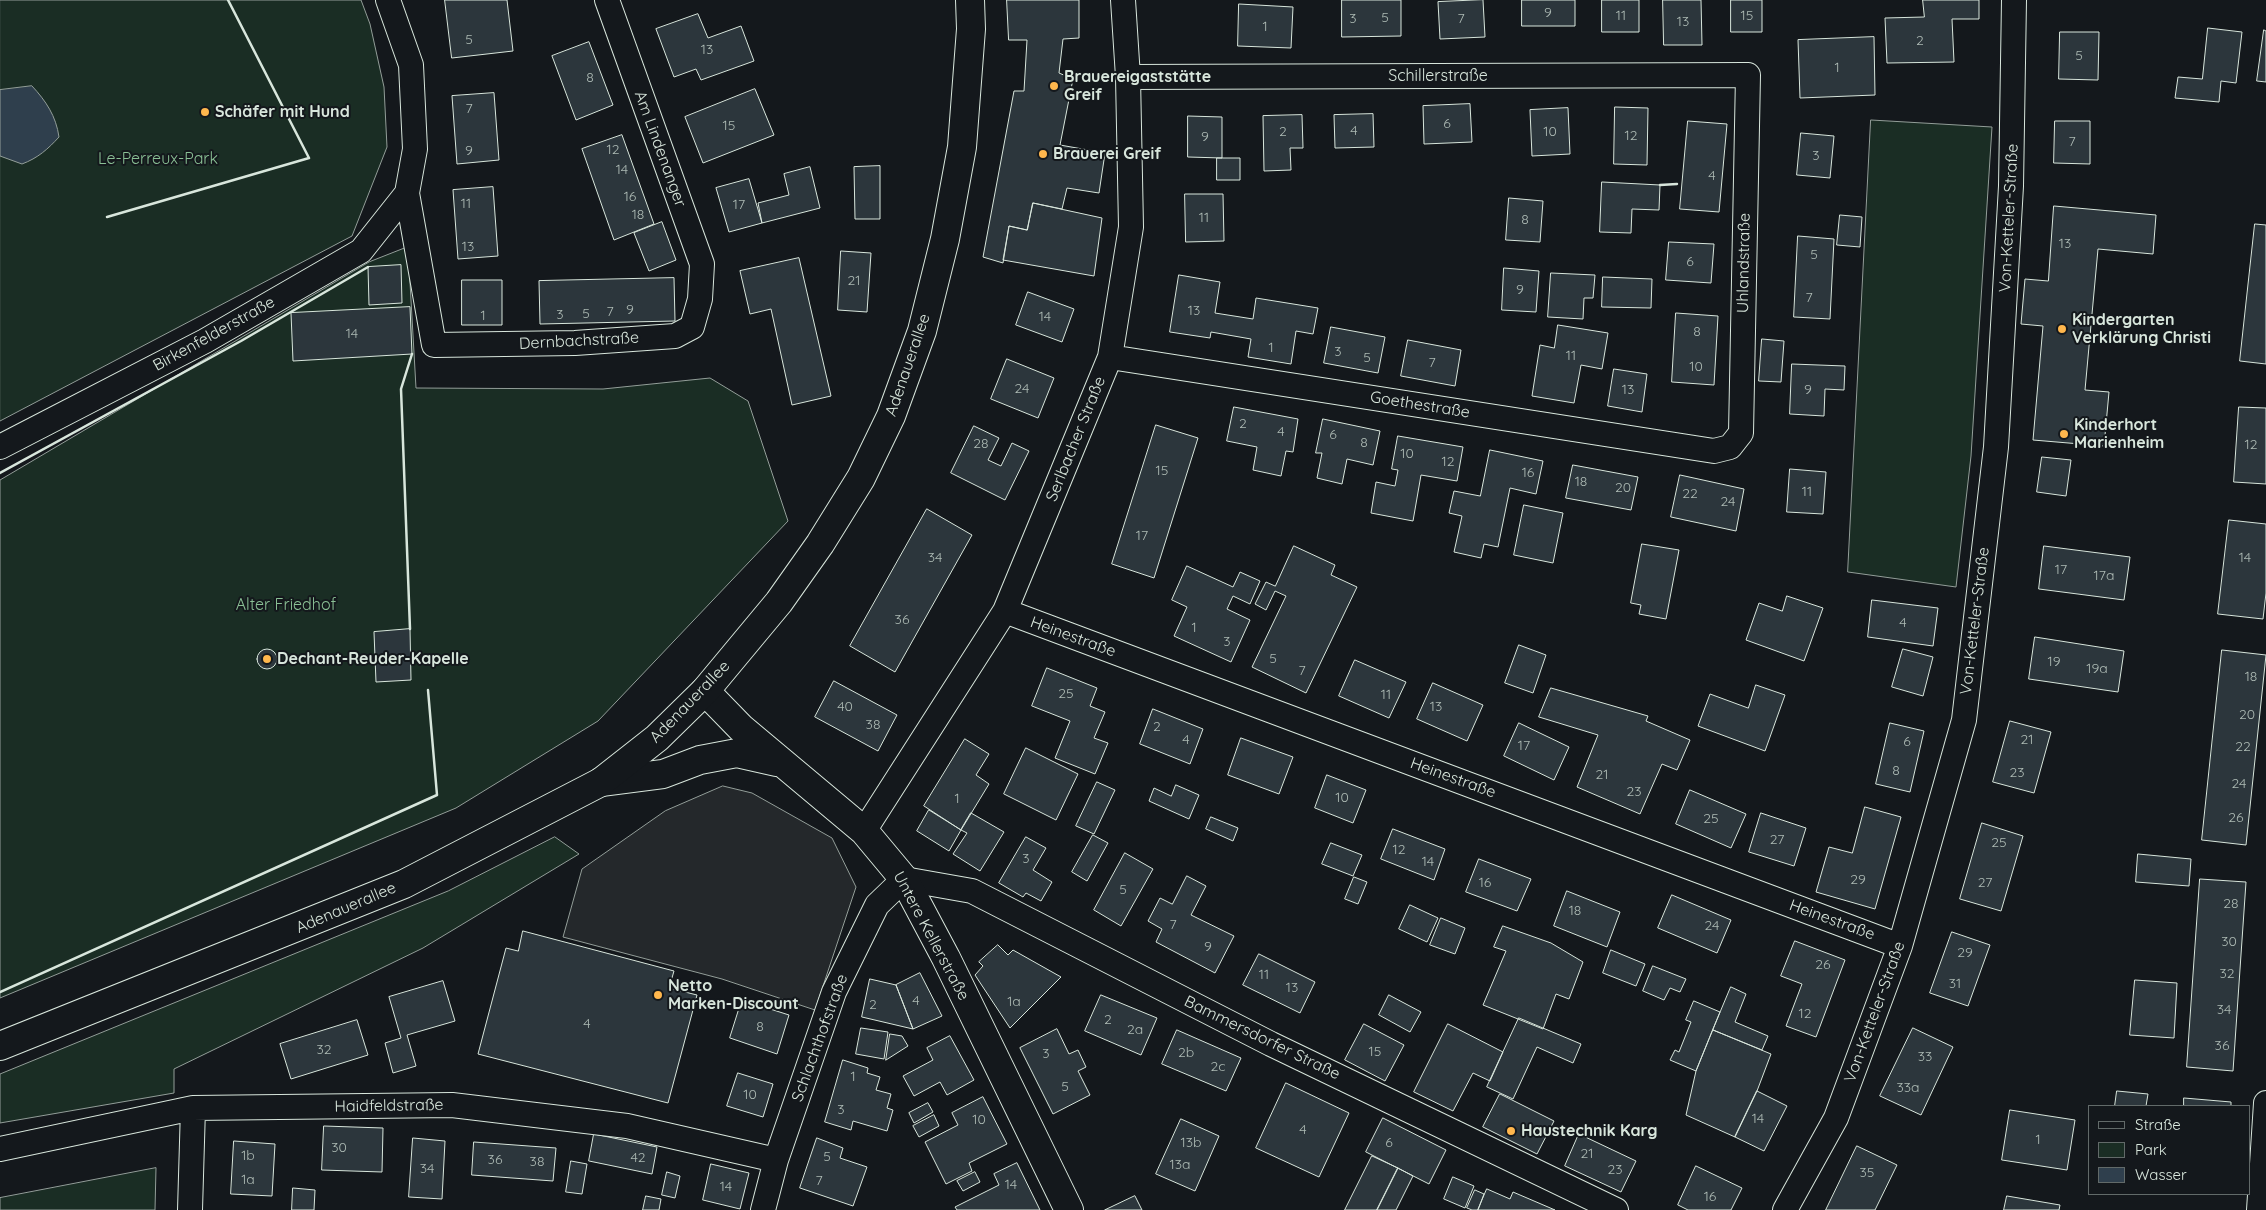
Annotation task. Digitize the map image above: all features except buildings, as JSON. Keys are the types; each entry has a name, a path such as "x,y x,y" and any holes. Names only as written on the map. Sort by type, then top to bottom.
{"main road":[{"name":"Adenauerallee","path":"0,1046 404,884 602,782 657,738 705,691 778,602 820,544 861,478 891,416 922,331 944,239 962,147 971,29 970,0"},
{"name":"Untere Kellerstraße","path":"705,691 741,728 864,831 904,879 946,958 1069,1210"},
{"path":"602,782 663,774 700,760 737,753 786,764"}],"street":[{"path":"388,0 411,65 415,149 407,193"},
{"name":"Am Lindenanger","path":"607,0 702,264 700,299"},
{"name":"Serlbacher Straße","path":"864,831 1005,611 1110,357 1131,227 1128,77 1123,0"},
{"name":"Von-Ketteler-Straße","path":"1785,1210 1836,1118 1900,946 1964,720 1996,446 2011,186 2014,0"},
{"name":"Schillerstraße","path":"1128,77 1748,75"},
{"name":"Uhlandstraße","path":"1730,447 1741,432 1748,75"},
{"name":"Dernbachstraße","path":"407,193 434,345 576,343 675,336 692,327 700,299"},
{"name":"Birkenfelderstraße","path":"0,447 204,341 361,251 407,193"},
{"name":"Goethestraße","path":"1110,357 1714,451 1730,447"},
{"name":"Heinestraße","path":"1005,611 1900,946"},
{"name":"Schlachthofstraße","path":"763,1210 776,1160 834,992 877,906 904,879"},
{"name":"Bammersdorfer Straße","path":"904,879 972,891 1270,1044 1616,1210"},
{"path":"2259,1210 2266,1103"},
{"name":"Haidfeldstraße","path":"0,1149 193,1108 452,1105 627,1126 776,1160"},
{"path":"190,1210 193,1108"}],"green space":[{"name":"Le-Perreux-Park","path":"0,0 361,0 370,24 384,87 387,147 352,236 0,421"},
{"path":"1871,120 1992,127 1971,456 1956,587 1848,572"},
{"name":"Alter Friedhof","path":"408,247 416,388 603,389 710,378 748,401 788,521 598,721 456,808 0,998 0,480 369,262"},
{"path":"555,837 579,854 423,948 174,1069 174,1093 0,1123 0,1074 448,891"},
{"path":"156,1168 155,1210 0,1210 0,1198"}],"shaded area":[{"path":"723,786 752,793 832,838 856,887 815,1010 722,979 563,937 582,869 665,811"}],"water":[{"path":"32,86 50,109 59,137 42,153 22,164 0,156 0,90"}],"wall":[{"path":"107,217 309,158 228,0"},
{"path":"1660,185 1677,184"},
{"path":"0,473 241,341 368,267"},
{"path":"410,629 401,389 412,354"},
{"path":"0,992 437,795 428,690"}],"place":[{"name":"Brauereigaststätte Greif","path":"1054,86"},
{"name":"Schäfer mit Hund","path":"205,112"},
{"name":"Brauerei Greif","path":"1043,154"},
{"name":"Kindergarten Verklärung Christi","path":"2062,329"},
{"name":"Kinderhort Marienheim","path":"2064,434"},
{"name":"Dechant-Reuder-Kapelle","path":"267,659"},
{"name":"Netto Marken-Discount","path":"658,995"},
{"name":"Haustechnik Karg","path":"1511,1131"}]}
